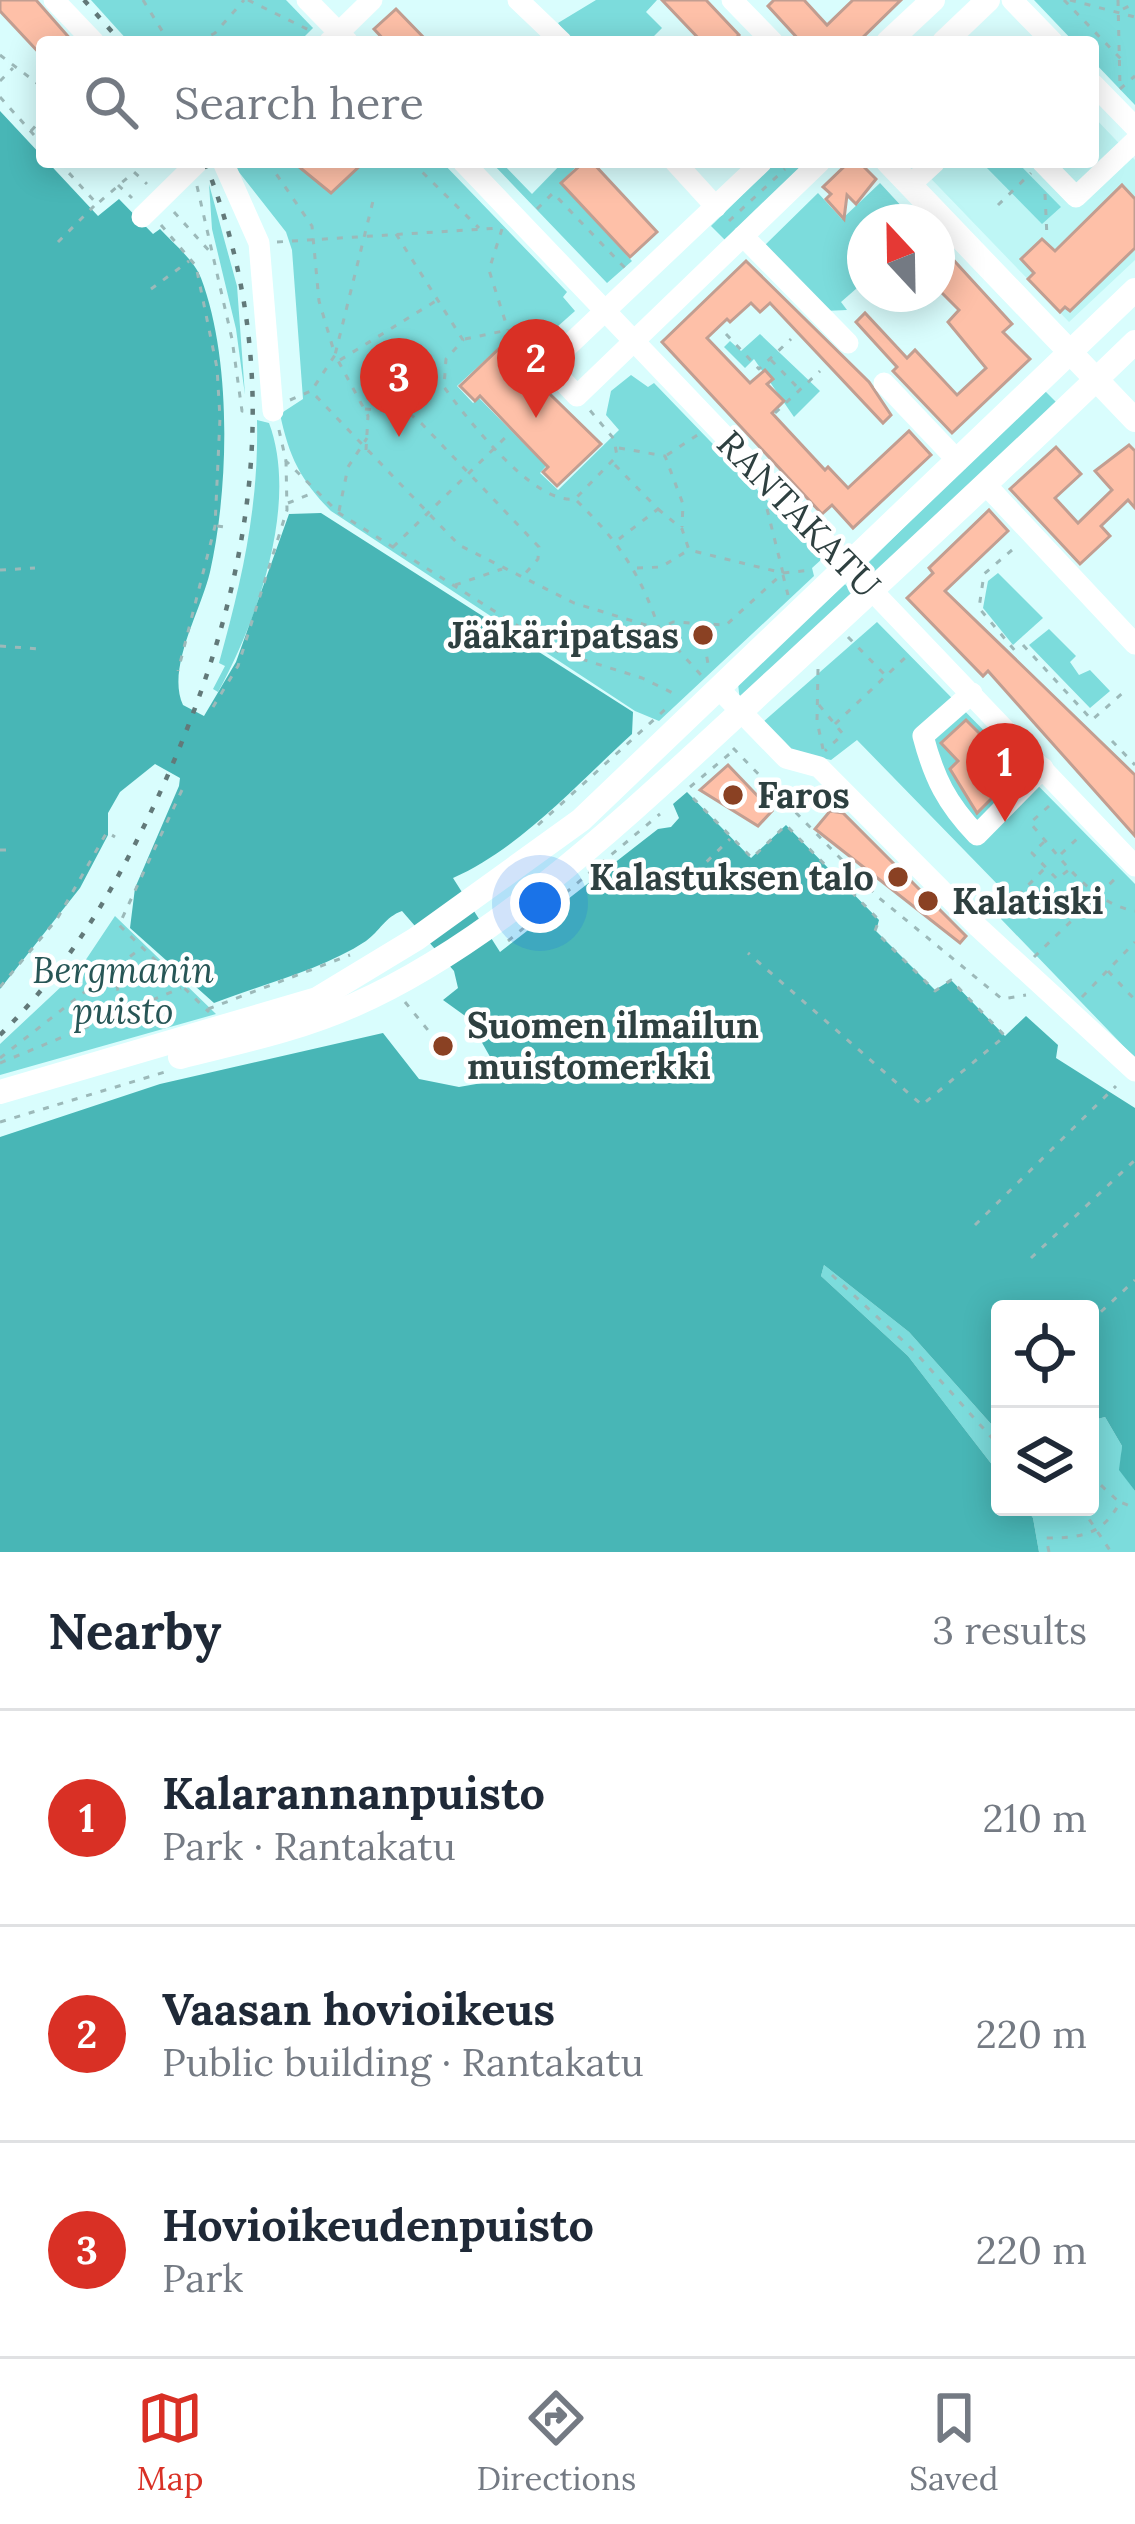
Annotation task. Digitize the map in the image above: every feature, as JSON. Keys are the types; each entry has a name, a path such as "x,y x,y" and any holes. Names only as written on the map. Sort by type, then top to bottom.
{"main road":[{"path":"894,36 933,0"},
{"path":"950,36 988,0"},
{"path":"894,168 1135,420"},
{"path":"0,1092 297,1007 416,939 476,897 580,820 696,711 712,682 848,565 1135,290"},
{"path":"0,1109 285,1030 353,1005 431,961 508,928 563,869 874,591 1135,342"}],"street":[{"path":"54,0 88,36"},
{"path":"307,0 332,36"},
{"path":"334,36 373,0"},
{"path":"518,0 556,36"},
{"path":"733,0 767,36"},
{"path":"1012,0 1047,36"},
{"path":"1099,90 1135,128"},
{"path":"1049,168 1076,196 1135,141"},
{"path":"152,222 155,191 196,168"},
{"path":"227,168 260,243 273,411"},
{"name":"RANTAKATU","path":"468,168 510,226 634,342 1134,864"},
{"path":"680,168 716,207"},
{"path":"757,168 548,365 577,396 814,168"},
{"path":"910,185 928,168"},
{"path":"743,236 848,343"},
{"path":"884,383 958,460"},
{"path":"986,484 1135,644"},
{"path":"712,682 786,758 821,760 982,932 1135,1071"},
{"path":"972,693 923,736 936,783 954,812 977,835 1043,768"}],"path":[{"path":"143,0 165,36"},
{"path":"209,36 246,0 331,36"},
{"path":"1067,0 1135,17"},
{"path":"1067,0 1122,61"},
{"path":"1118,0 1122,61 1130,85"},
{"path":"1121,10 1135,3"},
{"path":"0,55 36,82"},
{"path":"0,81 15,67"},
{"path":"1130,85 1119,90 1135,76"},
{"path":"0,98 36,136"},
{"path":"31,131 36,126"},
{"path":"64,168 97,204"},
{"path":"128,168 213,255"},
{"path":"196,168 242,411 273,411 311,391 337,358 440,298"},
{"path":"272,168 309,217 319,301 337,358 365,409 366,451"},
{"path":"418,168 480,229"},
{"path":"716,207 730,221 786,168"},
{"path":"998,205 1037,168"},
{"path":"1043,168 1047,238"},
{"path":"58,242 133,173"},
{"path":"155,191 162,173"},
{"path":"548,365 508,330 489,270 510,226 554,193 628,270"},
{"path":"337,358 374,197"},
{"path":"152,222 196,266 217,368 220,467 215,526 178,671"},
{"path":"288,241 510,226"},
{"path":"396,234 463,340"},
{"path":"151,289 189,261"},
{"path":"508,330 463,340 446,359 444,387 495,446 537,489 564,501 575,499 614,463 618,448"},
{"path":"726,334 759,369 791,339"},
{"path":"770,358 800,390"},
{"path":"776,413 820,371"},
{"path":"311,391 424,514 459,545 574,603 659,629 673,622 736,621 783,573"},
{"path":"577,396 618,448 665,456 703,431"},
{"path":"365,409 409,413 539,548 538,559 522,577"},
{"path":"213,707 238,666 287,503 286,461 273,411"},
{"path":"393,547 511,432"},
{"path":"339,513 348,467 367,438"},
{"path":"665,456 683,504 682,529 688,550"},
{"path":"286,461 339,513 559,652 643,678 687,700 696,711"},
{"path":"614,463 682,529"},
{"path":"287,503 316,491"},
{"path":"764,494 790,602"},
{"path":"575,499 618,541 636,568 659,629 712,682"},
{"path":"618,541 658,509"},
{"path":"215,526 231,528"},
{"path":"636,568 661,567 688,550 783,573 814,570"},
{"path":"1012,550 984,574 980,608 1016,652"},
{"path":"0,569 35,568"},
{"path":"452,586 504,568"},
{"path":"847,636 886,676"},
{"path":"704,642 712,682"},
{"path":"835,724 922,642"},
{"path":"1023,645 1092,720 1126,690"},
{"path":"0,646 39,649"},
{"path":"819,662 821,760"},
{"path":"817,703 843,734 821,760"},
{"path":"523,837 670,705"},
{"path":"717,734 878,897 1002,998 1062,1003 1108,971 1135,942"},
{"path":"1112,741 1135,765"},
{"path":"182,790 119,925 214,1016"},
{"path":"1065,791 1030,823 1097,896 1112,907 1135,911"},
{"path":"693,798 752,858 786,825 879,920 875,931 935,991 951,980 1005,1036 922,1105 748,953"},
{"path":"1060,855 1095,823"},
{"path":"0,987 51,928 107,832 115,838"},
{"path":"696,872 731,838"},
{"path":"1046,840 1033,853 1057,879 1071,867"},
{"path":"0,850 9,850"},
{"path":"1022,968 1134,864"},
{"path":"982,932 1046,867"},
{"path":"51,928 60,936"},
{"path":"0,1061 142,947"},
{"path":"206,1010 299,978 366,947"},
{"path":"114,969 122,1012"},
{"path":"1108,971 1135,1000"},
{"path":"0,1061 184,987"},
{"path":"400,996 436,1040"},
{"path":"975,1225 1116,1086"},
{"path":"1031,1258 1135,1160"},
{"path":"832,1275 914,1351 991,1437"},
{"path":"1099,1314 1135,1280"},
{"path":"1099,1486 1135,1508"},
{"path":"1049,1552 1046,1538 1096,1531 1109,1522 1120,1502"},
{"path":"1087,1516 1111,1552"}],"shaded area":[{"path":"0,111 36,150 36,168 53,168 98,216 119,199 153,234 160,229 201,278 218,347 224,464 210,572 179,674 183,705 204,716 236,662 289,514 321,513 633,712 632,734 570,793 502,850 453,878 500,952 658,829 671,827 679,818 673,804 687,792 751,858 786,825 879,920 876,931 935,990 951,980 1005,1036 1026,1016 1058,1045 1056,1058 1135,1108 1135,1491 1119,1470 1122,1446 1105,1417 1099,1419 1099,1300 991,1300 991,1424 909,1332 824,1265 821,1276 908,1356 991,1463 991,1516 1032,1516 1039,1552 0,1552 0,1137 160,1084 383,1033 419,1079 459,1087 482,1083 493,1062 468,1018 443,1000 458,988 454,971 402,911 366,941 330,960 214,1003 130,928 135,888 179,786 180,778 155,764 120,792 108,813 108,835 80,888 0,989"},
{"path":"1099,122 1135,160 1135,260 1069,322 921,168 1099,168"}],"green space":[{"path":"91,0 286,0 313,28 305,36 124,36"},
{"path":"596,0 657,0 646,12 662,28 654,36 568,36 558,23"},
{"path":"1034,0 1135,0 1135,105 1099,67 1099,36 1068,36"},
{"path":"236,168 448,168 567,292 563,297 575,311 548,335 519,329 457,386 473,403 479,398 546,466 540,473 558,490 619,430 606,415 611,391 631,375 648,387 654,383 823,558 812,568 814,576 659,721 635,711 331,511 312,489 298,467 280,414 303,399 292,250 286,232"},
{"path":"497,168 507,168 532,194 557,168 575,168 560,183 632,261 607,283"},
{"path":"770,168 802,168 726,241 711,226"},
{"path":"987,168 1023,168 1061,207 1042,224"},
{"path":"880,183 899,204 858,204"},
{"path":"209,184 237,286 245,395 236,329 212,229"},
{"path":"818,193 842,219 847,214 847,297 841,302 847,310 824,311 763,247"},
{"path":"760,334 820,391 794,417 754,359 745,368 724,347 730,341 741,351"},
{"path":"1043,389 1058,404 874,574 865,566"},
{"path":"257,420 269,423 277,455 277,524 260,596 218,692 213,689 225,666 219,663 252,513"},
{"path":"998,573 1043,618 1013,645 983,608 988,581"},
{"path":"845,584 854,595 740,702 738,683"},
{"path":"877,622 1135,884 1135,1058 1001,919 1003,890 857,740 831,760 785,749 763,722"},
{"path":"1049,629 1076,656 1070,662 1079,675 1090,670 1110,691 1090,708 1029,645"},
{"name":"Bergmanin puisto","path":"115,916 216,1014 0,1075 0,1044 79,970"},
{"path":"824,1265 909,1332 991,1424 991,1463 908,1356 821,1276"},
{"path":"1105,1417 1122,1446 1120,1470 1135,1491 1135,1552 1039,1552 1032,1516 1099,1516 1099,1419"}],"building":[{"path":"0,0 36,0 68,36 36,36 36,50 0,11"},
{"path":"662,0 706,0 739,35 696,36"},
{"path":"774,0 804,0 827,25 853,0 901,0 864,36 796,36 768,6"},
{"path":"396,9 422,36 380,36 374,29"},
{"path":"300,168 358,168 331,193"},
{"path":"577,168 598,168 657,232 630,257 561,183"},
{"path":"843,168 865,168 876,179 856,204 847,195 844,219 826,199 831,194 823,187"},
{"path":"1122,185 1135,199 1135,248 1070,311 1065,307 1060,312 1028,279 1034,273 1021,259 1042,239 1055,251"},
{"path":"746,261 869,382 891,415 883,423 770,303 760,312 751,303 730,322 727,319 707,338 750,383 765,370 773,379 767,384 784,401 772,413 825,470 828,467 848,488 909,431 931,455 853,528 832,505 822,514 662,342"},
{"path":"955,262 1012,324 1003,332 1030,359 952,433 893,371 897,367 856,322 865,313 907,358 915,350 957,395 986,368 948,322 959,310 955,306"},
{"path":"508,340 523,356 517,362 601,444 557,486 543,472 548,467 480,396 475,401 460,386"},
{"path":"1129,445 1135,451 1135,508 1128,500 1101,526 1110,536 1080,564 1010,489 1056,447 1081,474 1055,498 1078,523 1112,490 1095,471"},
{"path":"989,510 1008,531 945,591 1135,775 1135,836 988,671 983,676 907,598 933,573 929,568"},
{"path":"966,720 1018,772 977,813 950,769 958,761 941,743"},
{"name":"Faros","path":"728,765 772,811 758,826 700,790"},
{"name":"Kalastuksen talo","path":"830,811 843,813 966,936 960,943 815,829"}],"railway":[{"path":"84,0 116,36"},
{"path":"0,1035 51,979 112,887 163,786 220,633 250,478 253,400 247,321 231,242 207,168"}],"place":[{"name":"Vaasan hovioikeus","path":"536,418"},
{"name":"Hovioikeudenpuisto","path":"399,437"},
{"name":"Jääkäripatsas","path":"703,635"},
{"name":"Faros","path":"733,795"},
{"name":"Kalarannanpuisto","path":"1005,822"},
{"name":"Kalastuksen talo","path":"898,877"},
{"name":"Kalatiski","path":"928,901"},
{"name":"Suomen ilmailun muistomerkki","path":"443,1046"}]}
